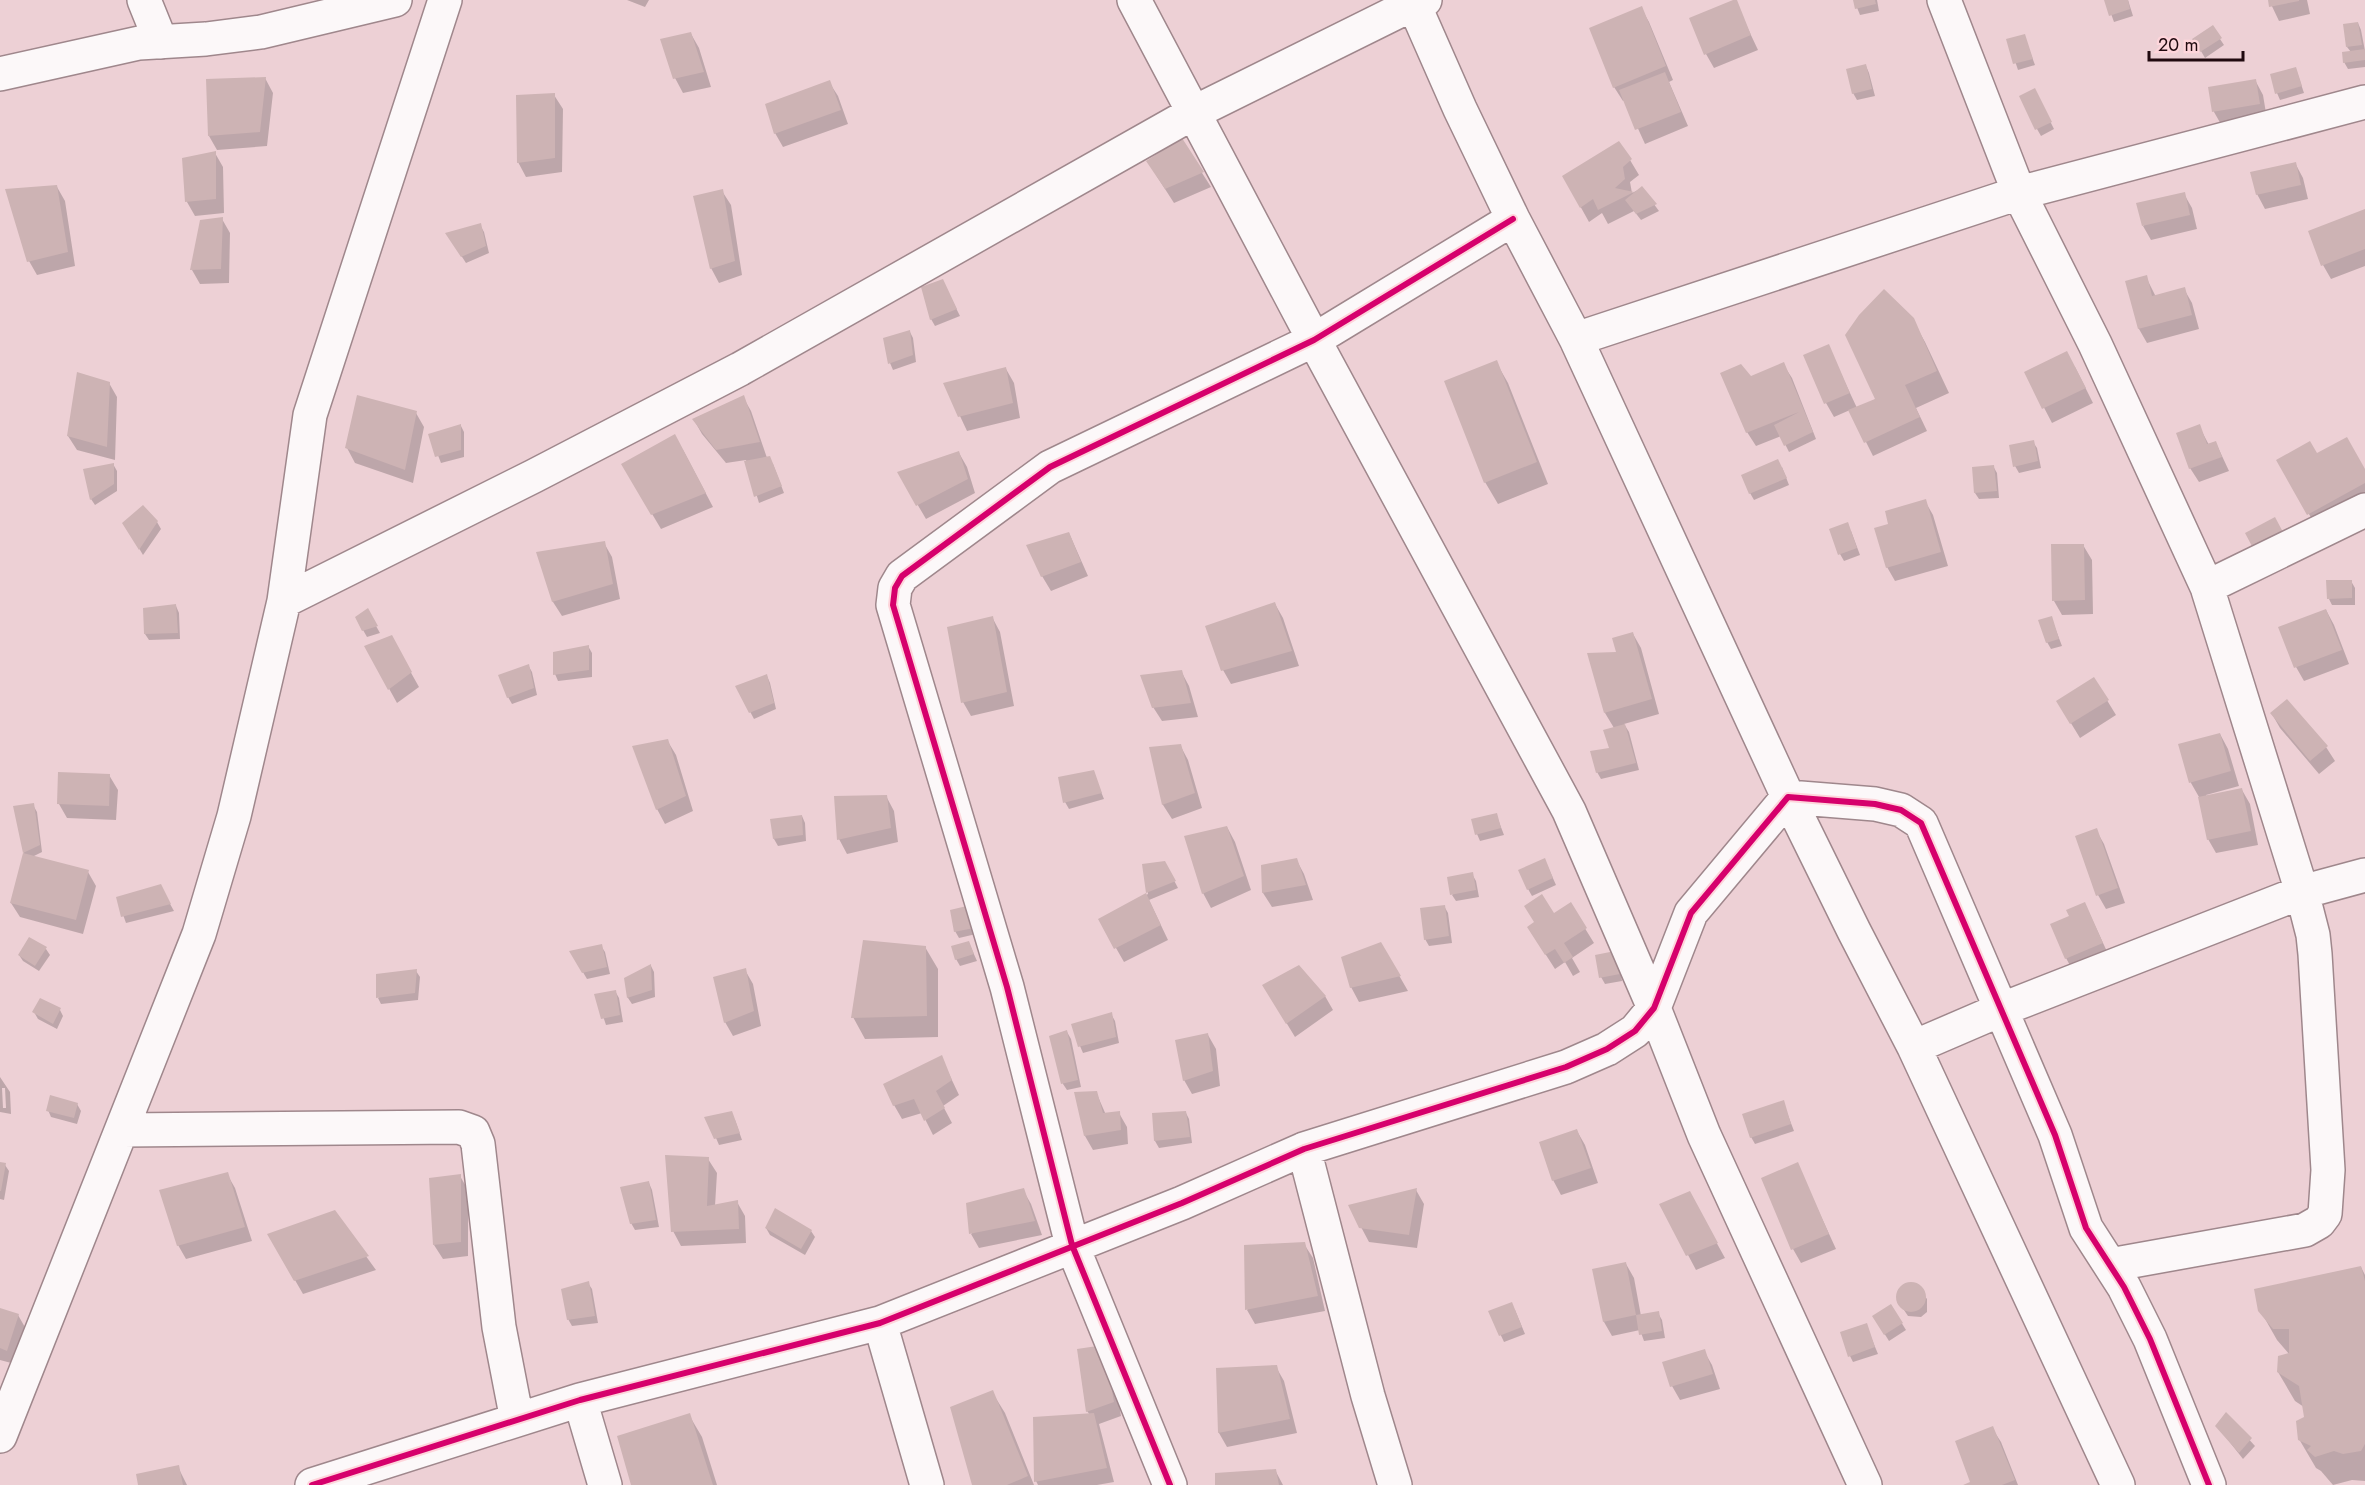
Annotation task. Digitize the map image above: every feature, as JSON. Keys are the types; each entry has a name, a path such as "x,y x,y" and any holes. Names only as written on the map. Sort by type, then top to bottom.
{"street":[{"path":"144,0 162,42"},
{"path":"0,74 139,43 261,32 311,22 395,0"},
{"path":"0,1436 200,934 234,816 284,601 310,416 445,0"},
{"path":"1134,0 1314,340 1569,811 1654,1008 1704,1135 1857,1483"},
{"path":"1944,0 2019,193 2095,344 2207,587 2302,892 2313,935 2328,1170 2325,1214 2319,1222 2305,1230 2110,1265"},
{"path":"284,601 534,476 740,369 1193,113 1417,1 1460,109 1513,219 1576,339 1788,797 1914,1047 2118,1485"},
{"path":"1576,339 2019,193 2365,102"},
{"path":"1170,1485 1072,1245 1007,987 893,605 895,588 902,576 1050,467 1314,340 1513,219"},
{"path":"2207,587 2365,510"},
{"path":"312,1485 580,1400 880,1323 1182,1203 1304,1149 1566,1067 1607,1049 1635,1031 1654,1008 1691,913 1788,797"},
{"path":"1788,797 1875,804 1901,810 1921,823 2055,1135 2086,1228 2124,1287 2150,1339 2209,1485"},
{"path":"1914,1047 2000,1010 2302,892 2365,874"},
{"path":"123,1130 459,1127 473,1132 478,1144 499,1327 517,1420"},
{"path":"1304,1149 1368,1395 1395,1485"},
{"path":"880,1323 927,1485"},
{"path":"580,1400 605,1485"}],"building":[{"path":"1737,0 1751,35 1704,55 1689,18"},
{"path":"1853,0 1875,0 1876,4 1855,9"},
{"path":"2104,0 2128,0 2130,9 2109,16"},
{"path":"2268,0 2299,0 2299,1 2269,7"},
{"path":"1642,6 1666,66 1613,88 1589,28"},
{"path":"2358,22 2362,45 2346,47 2343,24"},
{"path":"2213,25 2222,38 2200,52 2192,39"},
{"path":"691,32 704,72 673,79 660,39"},
{"path":"2025,34 2033,59 2013,64 2006,39"},
{"path":"2365,49 2365,60 2343,63 2342,52"},
{"path":"1866,64 1872,89 1852,94 1846,69"},
{"path":"2296,67 2302,86 2275,94 2270,74"},
{"path":"1665,72 1681,112 1635,130 1619,90"},
{"path":"266,77 260,132 208,136 206,79"},
{"path":"2256,79 2260,104 2212,112 2208,87"},
{"path":"830,80 841,110 774,134 765,104"},
{"path":"2035,88 2052,122 2035,130 2019,96"},
{"path":"555,93 555,158 517,163 516,95"},
{"path":"1182,138 1204,172 1165,189 1146,161"},
{"path":"1619,141 1632,159 1623,167 1625,179 1615,188 1634,192 1598,210 1593,199 1580,208 1562,176"},
{"path":"216,151 216,199 185,202 182,158"},
{"path":"2296,162 2301,185 2256,195 2250,172"},
{"path":"57,185 68,252 27,262 5,189"},
{"path":"1642,186 1657,204 1636,214 1625,200"},
{"path":"723,189 735,261 710,269 693,196"},
{"path":"2185,192 2190,215 2142,226 2136,203"},
{"path":"2365,209 2365,249 2321,266 2308,231"},
{"path":"223,217 221,269 190,270 200,220"},
{"path":"481,223 486,246 461,257 445,233"},
{"path":"2147,275 2152,296 2185,287 2192,315 2138,329 2125,281"},
{"path":"943,279 957,309 930,320 921,287"},
{"path":"1884,289 1914,318 1937,371 1905,385 1920,417 1864,443 1848,410 1875,399 1845,335 1859,315"},
{"path":"910,330 913,355 888,364 883,338"},
{"path":"1829,344 1850,393 1824,404 1803,355"},
{"path":"2067,351 2086,388 2042,409 2024,372"},
{"path":"1497,360 1537,462 1484,483 1444,381"},
{"path":"1784,362 1813,432 1784,446 1774,425 1799,412 1746,433 1720,373 1741,364 1751,376"},
{"path":"1006,367 1013,403 958,417 943,383"},
{"path":"77,372 110,382 107,447 67,436"},
{"path":"357,395 417,411 405,470 345,448"},
{"path":"744,395 760,442 716,450 692,419"},
{"path":"461,424 461,450 435,457 428,434"},
{"path":"2200,424 2207,444 2216,441 2222,457 2189,469 2176,433"},
{"path":"675,434 706,493 651,515 621,464"},
{"path":"2347,437 2365,469 2365,483 2307,515 2276,460 2310,441 2317,453"},
{"path":"2034,440 2038,461 2013,467 2009,445"},
{"path":"959,451 968,479 916,506 897,472"},
{"path":"770,456 782,486 754,497 744,461"},
{"path":"1778,459 1787,478 1749,494 1741,475"},
{"path":"114,463 114,484 90,500 83,469"},
{"path":"1994,465 1997,491 1974,493 1972,467"},
{"path":"1926,499 1941,552 1886,568 1874,528 1888,524 1885,511"},
{"path":"143,505 158,521 139,550 122,523"},
{"path":"2275,517 2284,534 2254,550 2245,533"},
{"path":"1848,522 1857,548 1838,555 1829,529"},
{"path":"1069,532 1081,562 1041,577 1026,545"},
{"path":"605,541 613,584 552,602 536,552"},
{"path":"2051,544 2084,544 2085,600 2052,601"},
{"path":"2326,580 2352,580 2352,598 2327,599"},
{"path":"1275,602 1292,651 1221,671 1205,626"},
{"path":"176,604 178,633 144,634 143,608"},
{"path":"368,608 378,626 362,631 355,617"},
{"path":"2326,609 2342,650 2294,668 2278,627"},
{"path":"993,616 1007,692 961,703 947,627"},
{"path":"2052,616 2059,639 2046,643 2038,620"},
{"path":"1633,632 1652,699 1604,713 1587,653 1616,652 1612,638"},
{"path":"392,635 412,672 388,690 364,646"},
{"path":"589,645 589,670 553,675 553,652"},
{"path":"529,664 534,688 507,698 498,675"},
{"path":"1182,670 1191,703 1152,708 1140,675"},
{"path":"767,674 774,703 749,713 735,686"},
{"path":"2094,677 2109,700 2070,724 2056,701"},
{"path":"2287,699 2328,746 2310,761 2270,713"},
{"path":"1625,724 1636,763 1596,773 1590,751 1609,748 1603,730"},
{"path":"2220,733 2231,771 2189,783 2178,744"},
{"path":"668,739 686,796 656,810 632,746"},
{"path":"1181,744 1195,793 1162,805 1149,747"},
{"path":"1094,770 1102,793 1063,803 1058,777"},
{"path":"58,772 110,774 109,806 57,804"},
{"path":"2242,788 2251,831 2207,840 2198,797"},
{"path":"887,795 891,828 837,840 834,796"},
{"path":"34,803 40,845 23,853 13,806"},
{"path":"1497,813 1501,828 1475,835 1471,819"},
{"path":"802,815 803,835 773,839 770,819"},
{"path":"1227,826 1244,876 1202,894 1184,836"},
{"path":"2097,828 2118,888 2096,896 2075,836"},
{"path":"23,853 89,870 76,920 10,903"},
{"path":"1297,858 1306,885 1262,893 1261,865"},
{"path":"1545,858 1553,878 1527,890 1518,870"},
{"path":"1165,861 1176,881 1146,893 1142,864"},
{"path":"1473,872 1476,890 1450,895 1447,877"},
{"path":"161,884 171,904 121,917 116,897"},
{"path":"1146,893 1161,925 1114,949 1098,919"},
{"path":"1542,894 1554,913 1571,902 1587,928 1564,943 1573,957 1564,963 1555,949 1545,955 1527,927 1534,922 1524,906"},
{"path":"2085,902 2103,943 2065,959 2050,924 2069,916 2066,910"},
{"path":"971,905 974,928 954,932 950,910"},
{"path":"1445,905 1449,936 1424,940 1420,908"},
{"path":"29,937 47,947 35,966 18,955"},
{"path":"863,940 926,946 927,1016 851,1018"},
{"path":"969,941 974,954 955,960 951,946"},
{"path":"1381,942 1401,976 1350,988 1341,957"},
{"path":"602,944 607,967 582,973 569,951"},
{"path":"1615,951 1620,974 1599,978 1595,955"},
{"path":"651,964 652,990 627,998 624,978"},
{"path":"1299,965 1326,996 1286,1024 1262,985"},
{"path":"746,968 754,1011 724,1023 713,977"},
{"path":"417,969 415,993 376,998 376,974"},
{"path":"616,990 620,1015 601,1019 594,994"},
{"path":"40,998 61,1008 53,1024 32,1012"},
{"path":"1112,1012 1116,1037 1078,1047 1071,1024"},
{"path":"1067,1030 1078,1080 1061,1084 1049,1036"},
{"path":"1208,1033 1213,1071 1183,1081 1175,1040"},
{"path":"942,1055 952,1080 936,1091 945,1108 924,1121 914,1099 893,1106 883,1084"},
{"path":"1097,1091 1103,1113 1120,1111 1121,1130 1084,1136 1074,1092"},
{"path":"50,1095 78,1103 74,1118 46,1111"},
{"path":"1784,1100 1791,1124 1750,1138 1742,1114"},
{"path":"732,1111 740,1133 714,1139 704,1117"},
{"path":"1186,1111 1190,1137 1154,1141 1152,1113"},
{"path":"1577,1129 1591,1168 1552,1181 1539,1142"},
{"path":"665,1155 709,1157 707,1206 738,1200 739,1229 671,1232"},
{"path":"0,1162 6,1163 1,1191 0,1191"},
{"path":"1798,1162 1829,1234 1791,1250 1761,1178"},
{"path":"228,1172 245,1227 177,1246 159,1190"},
{"path":"461,1174 461,1242 433,1245 429,1178"},
{"path":"649,1181 656,1220 630,1224 620,1187"},
{"path":"1024,1188 1035,1221 969,1234 966,1203"},
{"path":"1417,1188 1409,1235 1359,1228 1348,1205"},
{"path":"1690,1191 1718,1243 1686,1256 1659,1204"},
{"path":"775,1208 812,1230 801,1249 765,1228"},
{"path":"335,1210 369,1256 294,1281 267,1234"},
{"path":"1305,1242 1318,1296 1245,1310 1244,1245"},
{"path":"1626,1262 1636,1315 1603,1322 1592,1269"},
{"path":"2361,1266 2365,1281 2365,1444 2361,1451 2343,1454 2334,1451 2315,1457 2307,1450 2311,1446 2298,1440 2296,1421 2304,1417 2299,1386 2277,1372 2278,1356 2289,1353 2289,1329 2273,1329 2258,1311 2254,1289"},
{"path":"589,1281 595,1316 567,1320 561,1289"},
{"path":"1911,1282 1917,1283 1925,1291 1925,1303 1917,1311 1911,1312 1905,1311 1897,1303 1896,1297 1897,1291 1905,1283"},
{"path":"1512,1302 1522,1327 1499,1336 1488,1311"},
{"path":"1891,1304 1903,1323 1884,1335 1872,1316"},
{"path":"0,1308 19,1314 7,1351 0,1348"},
{"path":"1659,1311 1662,1331 1639,1335 1636,1315"},
{"path":"1867,1323 1875,1347 1848,1357 1840,1332"},
{"path":"1104,1345 1114,1402 1086,1412 1077,1349"},
{"path":"1705,1349 1713,1374 1670,1387 1662,1362"},
{"path":"1277,1365 1290,1419 1218,1433 1216,1368"},
{"path":"993,1390 1028,1476 1007,1485 972,1485 950,1407"},
{"path":"2226,1412 2252,1438 2239,1453 2215,1426"},
{"path":"690,1413 713,1485 631,1485 617,1436"},
{"path":"1094,1413 1107,1468 1034,1482 1033,1417"},
{"path":"1993,1426 2015,1480 2002,1485 1963,1485 1970,1482 1955,1441"},
{"path":"179,1465 183,1485 138,1485 136,1474"},
{"path":"1276,1469 1279,1485 1215,1485 1215,1473"}],"cycle path":[{"path":"1170,1485 1072,1245 1007,987 893,605 895,588 902,576 1050,467 1314,340 1513,219"},
{"path":"312,1485 580,1400 880,1323 1182,1203 1304,1149 1566,1067 1607,1049 1635,1031 1654,1008 1691,913 1788,797 1875,804 1901,810 1921,823 2055,1135 2086,1228 2124,1287 2150,1339 2209,1485"}]}
